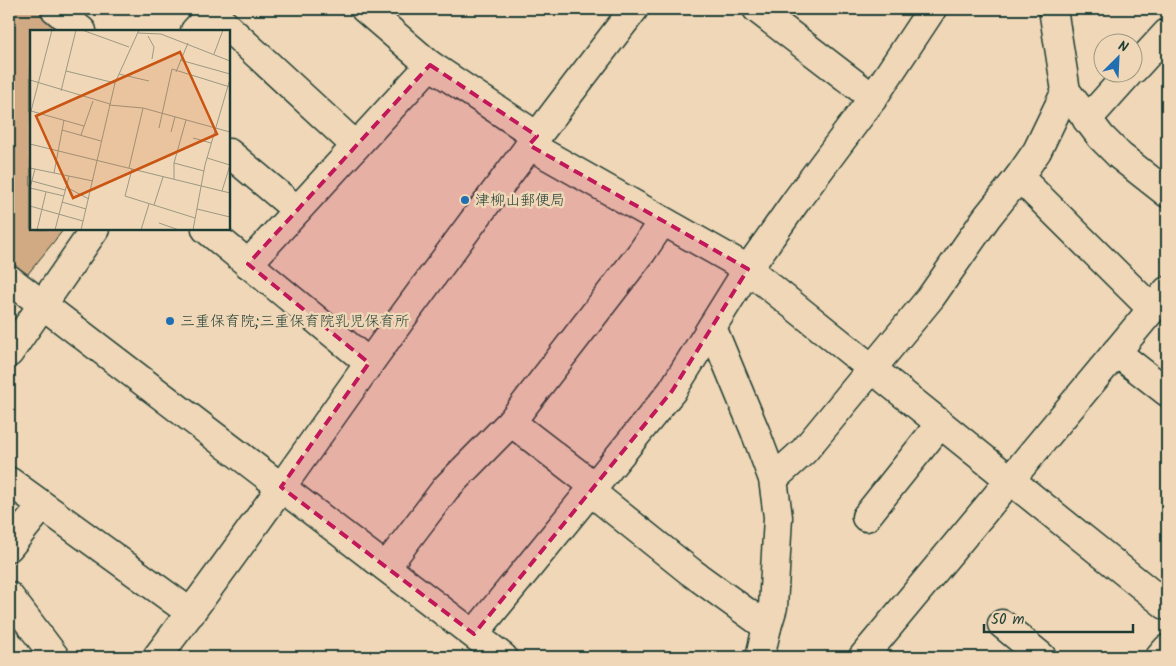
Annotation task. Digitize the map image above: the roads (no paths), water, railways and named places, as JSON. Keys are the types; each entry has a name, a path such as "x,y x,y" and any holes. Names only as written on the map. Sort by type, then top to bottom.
{"street":[{"path":"55,9 81,30"},
{"path":"365,9 430,66 533,140 662,222 748,269 1167,606"},
{"path":"157,657 191,613 369,363 533,140 634,9"},
{"path":"757,9 874,98"},
{"path":"9,279 386,567 487,649 592,489 672,391 748,269 796,201 874,98 931,9"},
{"path":"1053,9 1066,91 1087,120 1120,156 1167,193"},
{"path":"208,15 225,30"},
{"path":"230,34 356,146"},
{"path":"248,264 430,66"},
{"path":"1087,120 1121,82"},
{"path":"773,479 804,451 931,297 987,217 1037,151 1066,91"},
{"path":"230,154 297,210"},
{"path":"863,657 1160,300 1018,177"},
{"path":"386,567 446,488 511,422 642,252 662,222"},
{"path":"9,353 95,230"},
{"path":"207,230 369,363"},
{"path":"712,327 773,479 778,517 773,607 760,657"},
{"path":"1116,352 1167,392"},
{"path":"511,422 691,572 767,627"},
{"path":"866,517 940,424"},
{"path":"9,481 191,613"},
{"path":"9,547 42,506"},
{"path":"9,596 55,657"},
{"path":"1002,624 1042,657"},
{"path":"1160,657 1167,648"}],"place":[{"name":"津柳山郵便局","path":"465,200"},
{"name":"三重保育院;三重保育院乳児保育所","path":"170,321"}]}
